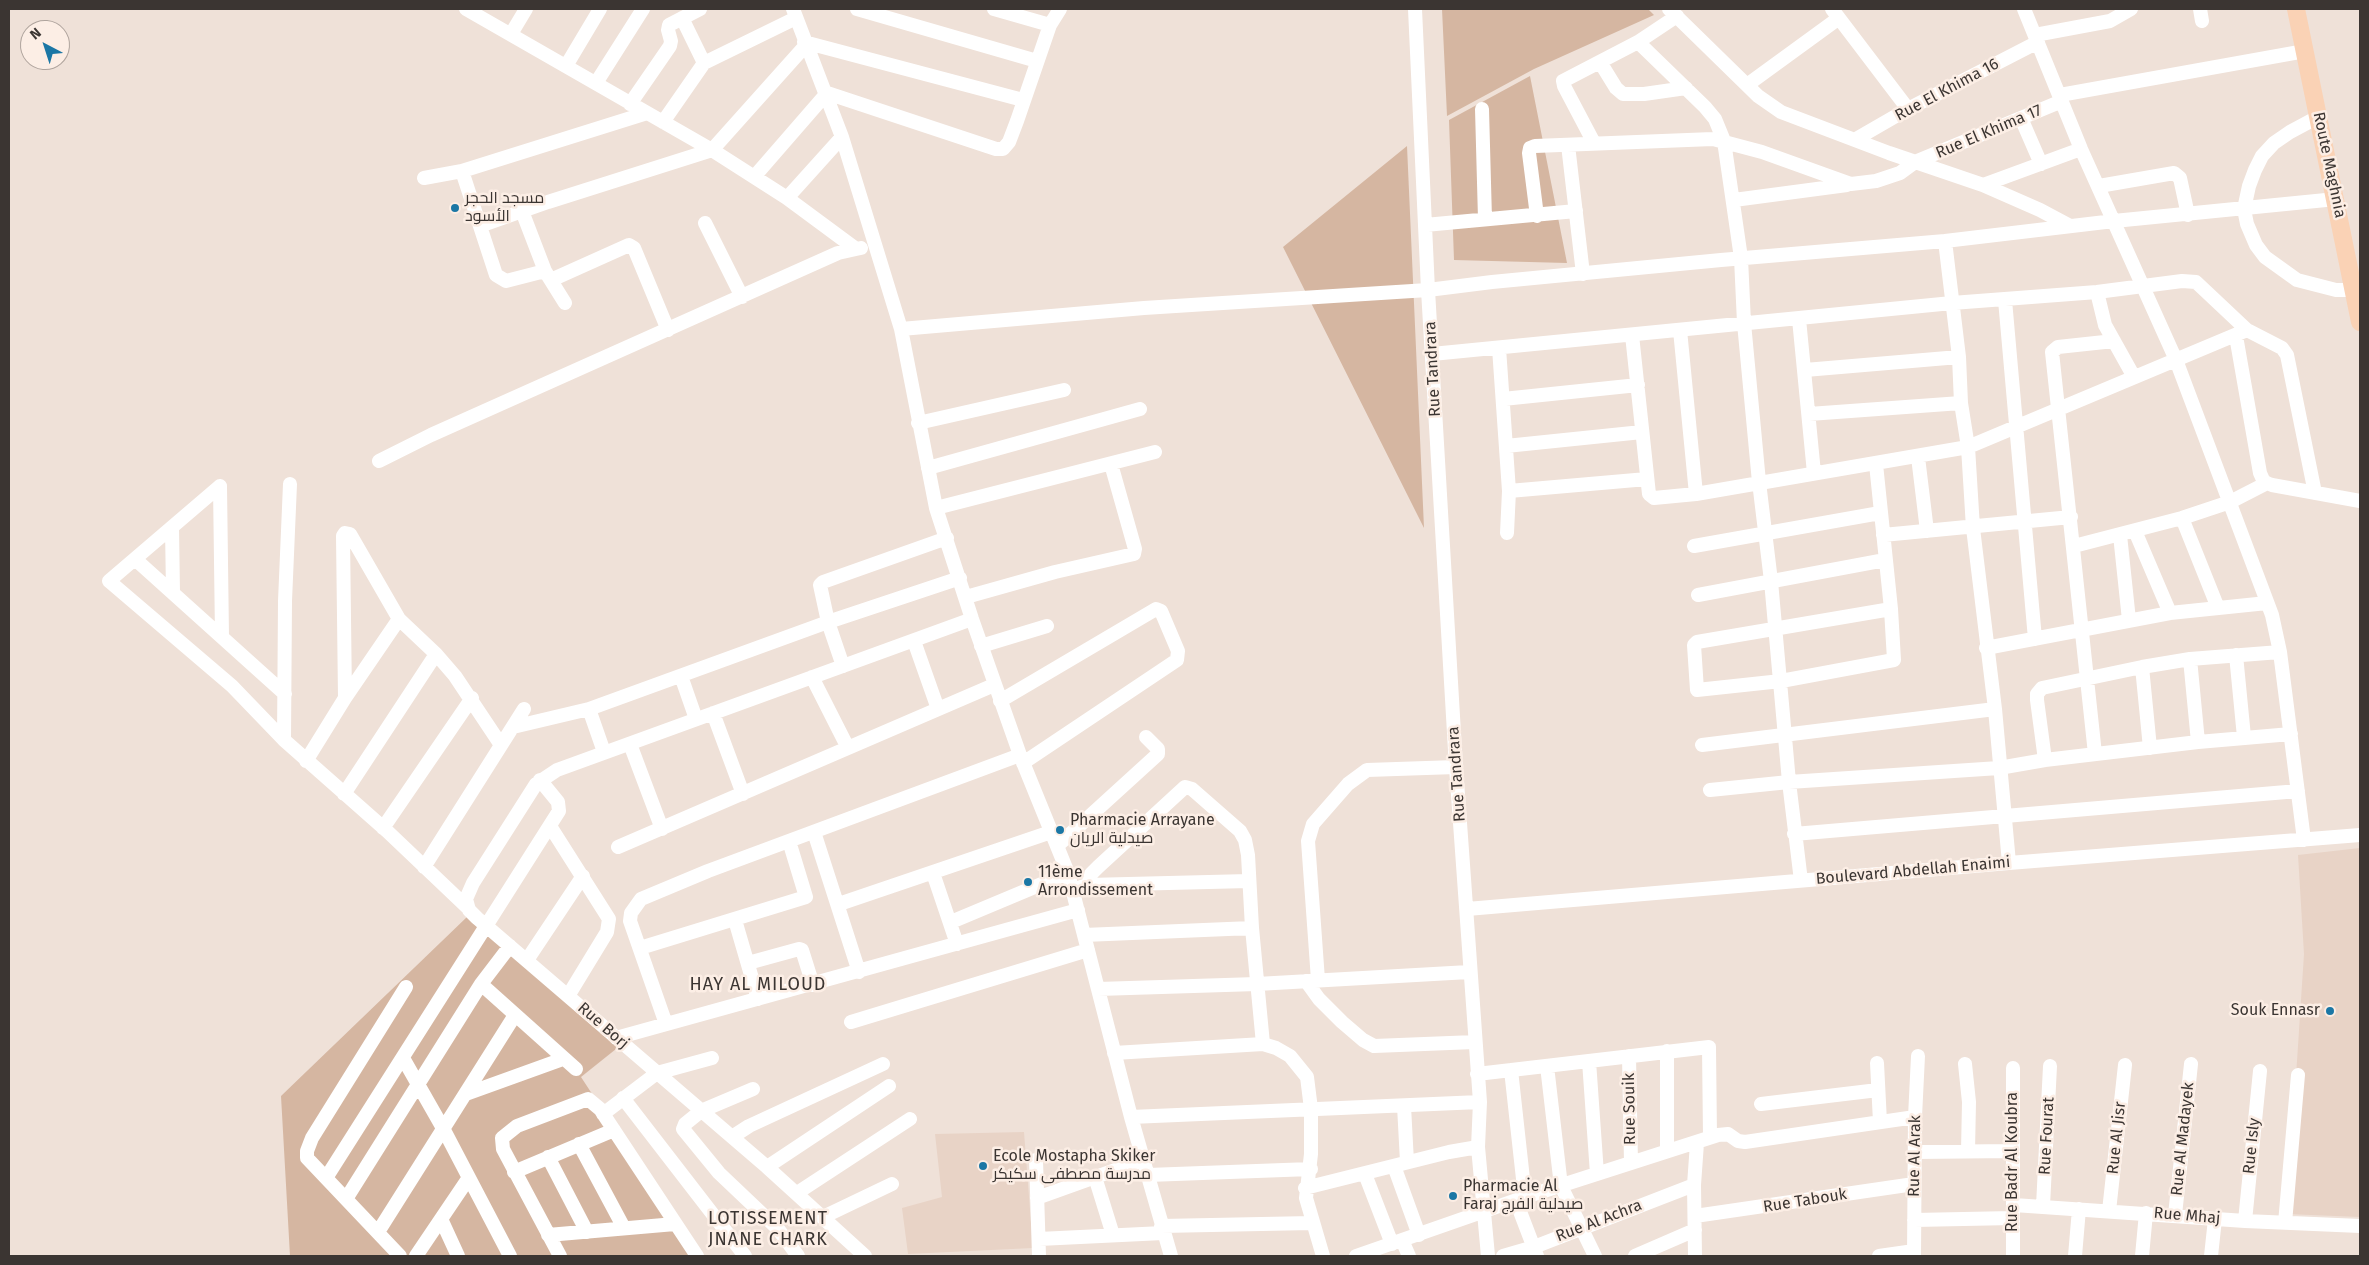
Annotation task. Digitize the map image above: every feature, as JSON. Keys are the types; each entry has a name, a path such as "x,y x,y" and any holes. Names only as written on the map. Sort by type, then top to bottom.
{"main road":[{"name":"Route Maghnia","path":"2296,9 2360,322"}],"street":[{"path":"466,9 712,150 787,198 856,248"},
{"path":"511,34 526,9"},
{"path":"566,66 600,9"},
{"path":"596,83 643,9"},
{"path":"630,104 670,44 668,27 672,22 700,9"},
{"path":"857,9 1036,61"},
{"path":"994,9 1050,25"},
{"path":"827,93 996,149 1003,149 1008,142 1050,25 1060,9"},
{"name":"Rue Tandrara","path":"1415,9 1428,290 1456,767 1467,909 1469,972 1480,1102 1478,1148 1488,1256"},
{"path":"2024,9 2081,149 2176,360 2267,603 2280,652 2304,840"},
{"name":"Rue El Khima 16","path":"1856,140 1908,109 2037,39 2110,21 2131,9"},
{"path":"663,122 704,63 795,11 805,43 827,93 842,137 901,328 936,508 994,685 1050,832 1068,873 1130,1118 1171,1256"},
{"path":"1748,85 1835,11 1908,109"},
{"path":"1594,143 1563,83 1566,79 1638,42 1673,12 1765,102 1781,112 1983,185 2040,210 2070,226"},
{"path":"682,18 704,63"},
{"path":"1638,42 1715,119 1724,141 1741,258 1744,323 1759,482 1781,681 1794,834 1801,881"},
{"path":"805,43 1023,100"},
{"path":"480,226 712,150 805,43"},
{"name":"Rue El Khima 17","path":"1734,200 1887,178 1907,170 1915,162 2021,118 2061,98 2305,51"},
{"path":"1600,62 1616,88 1623,94 1644,94 1686,88"},
{"path":"754,177 827,93"},
{"path":"1482,109 1485,219"},
{"path":"424,178 462,171 647,113"},
{"path":"2318,117 2274,143 2262,156 2255,170 2244,209 2247,224 2256,245 2265,257 2297,280 2336,290 2354,290"},
{"path":"2021,118 2041,164"},
{"path":"787,198 842,137"},
{"path":"1537,216 1529,153 1530,148 1698,138 1724,141 1762,152 1850,184"},
{"path":"1568,145 1583,274"},
{"path":"1983,185 2081,149"},
{"path":"462,171 496,275 506,281 548,275 629,245 634,248 668,330"},
{"path":"2099,186 2174,173 2180,178 2188,214"},
{"path":"901,328 1144,308 1428,290 1741,258 1945,241 2114,221 2336,199"},
{"path":"522,211 548,275 565,303"},
{"path":"1425,225 1576,211"},
{"path":"705,223 742,297"},
{"path":"1945,241 1959,358 1961,403 1968,447 1974,528 1986,648 1995,710 2009,863"},
{"path":"379,461 431,435 838,253 856,248 877,248"},
{"path":"1432,354 1952,303 2097,292 2142,285 2196,282 2242,333 2282,348 2289,359 2315,493"},
{"path":"2097,292 2105,324 2134,377"},
{"path":"2005,300 2034,639"},
{"path":"1799,319 1814,473"},
{"path":"1680,330 1696,494"},
{"path":"1632,334 1649,494 1654,498 1696,494 1968,447 2059,407 2242,333"},
{"path":"2242,333 2260,473 2266,483"},
{"path":"2096,754 2053,350 2058,347 2114,341"},
{"path":"1499,348 1509,491 1507,533"},
{"path":"1804,370 1959,358"},
{"path":"1503,399 1638,385"},
{"path":"918,423 1064,390"},
{"path":"1809,414 1961,403"},
{"path":"928,468 1140,409"},
{"path":"1506,446 1642,432"},
{"path":"936,508 1155,452"},
{"path":"1918,457 1926,531"},
{"path":"966,597 1055,572 1134,554 1134,542 1111,464"},
{"path":"1876,464 1891,609 1894,660 1781,681 1700,690 1696,687 1695,643 1891,609"},
{"path":"1509,491 1648,479"},
{"path":"2074,546 2182,518 2230,502 2266,483 2360,501"},
{"path":"284,740 284,601 290,484"},
{"path":"222,637 220,486 135,559 284,694"},
{"path":"1694,546 1880,513"},
{"path":"1883,535 1974,528 2071,517"},
{"path":"2182,518 2218,608"},
{"path":"172,527 173,593"},
{"path":"2135,531 2170,613"},
{"path":"345,698 343,536 350,534 399,619 436,654 472,698 501,745"},
{"path":"2120,535 2129,620"},
{"path":"843,666 819,589 823,582 947,538"},
{"name":"Rue Borj","path":"135,559 110,581 232,686 306,761 383,828 469,910 797,1193 865,1256"},
{"path":"1698,595 1885,560"},
{"path":"513,727 589,709 828,622 960,578"},
{"path":"1986,648 2170,613 2267,603"},
{"path":"666,1024 630,921 631,913 641,899 789,841 1022,759 1177,660 1178,651 1161,611 1156,609 1000,701"},
{"path":"306,761 345,698 399,619"},
{"path":"469,910 467,894 515,815 540,780 557,770 972,619"},
{"path":"982,646 1047,626"},
{"path":"914,641 938,709"},
{"path":"2045,760 2037,700 2040,690 2142,667 2190,659 2280,652"},
{"path":"344,794 436,654"},
{"path":"2236,655 2244,737"},
{"path":"2190,659 2198,742"},
{"path":"2142,667 2150,748"},
{"path":"681,676 696,719"},
{"path":"812,677 848,748"},
{"path":"618,848 994,685"},
{"path":"383,828 472,698"},
{"path":"424,867 524,709"},
{"path":"589,709 604,752"},
{"path":"1702,745 1995,710"},
{"path":"713,713 743,794"},
{"path":"1710,790 1789,782 1999,768 2045,760 2198,742 2291,734"},
{"path":"1057,846 1158,754 1158,749 1146,737"},
{"path":"630,744 662,829"},
{"path":"1456,767 1367,770 1348,784 1313,824 1308,841 1312,981 1319,999 1363,1040 1374,1046 1475,1042"},
{"path":"326,1178 550,826 559,806 558,802 540,780"},
{"path":"1088,885 1091,874 1185,788 1192,789 1240,831 1245,840 1248,855 1252,928 1263,1044"},
{"path":"1794,834 2298,791"},
{"path":"550,826 607,913 610,925 600,946 568,996"},
{"path":"814,832 839,904 859,972"},
{"path":"839,904 1050,832"},
{"name":"Boulevard Abdellah Enaimi","path":"1467,909 2360,835"},
{"path":"640,948 806,897 789,841"},
{"path":"933,873 958,944"},
{"path":"951,922 1068,873"},
{"path":"527,960 583,876"},
{"path":"1073,890 1088,885 1249,881"},
{"path":"616,1038 813,985 1078,910"},
{"path":"735,920 758,999"},
{"path":"1084,935 1252,928"},
{"path":"346,1199 481,984 510,946"},
{"path":"748,963 799,949 802,950 813,985"},
{"path":"851,1022 1088,950"},
{"path":"1098,989 1257,984 1469,972"},
{"path":"481,984 576,1069"},
{"path":"400,1256 307,1158 309,1145 406,987"},
{"path":"378,1232 515,1015"},
{"path":"1114,1053 1263,1044 1276,1048 1290,1056 1307,1077 1311,1109 1311,1169 1305,1188 1312,1223 1323,1256"},
{"path":"1477,1074 1709,1047 1704,1140 1694,1185 1695,1256"},
{"path":"1666,1151 1667,1051"},
{"name":"Rue Souik","path":"1629,1056 1631,1163"},
{"name":"Rue Al Arak","path":"1914,1254 1915,1117 1918,1056"},
{"path":"403,1058 444,1130 510,1256"},
{"path":"466,1094 563,1058"},
{"path":"603,1114 657,1073 712,1058"},
{"path":"1589,1061 1597,1174"},
{"path":"1876,1063 1880,1122"},
{"path":"732,1138 749,1126 883,1064"},
{"path":"1965,1064 1968,1102 1968,1151"},
{"name":"Rue Al Madayek","path":"2176,1215 2191,1064"},
{"name":"Rue Al Jisr","path":"2109,1211 2125,1065"},
{"path":"1547,1066 1560,1186 1594,1256"},
{"name":"Rue Fourat","path":"2043,1206 2050,1066"},
{"name":"Rue Badr Al Koubra","path":"2013,1068 2013,1256"},
{"path":"1511,1070 1520,1199 1536,1252"},
{"name":"Rue Isly","path":"2245,1221 2260,1071"},
{"path":"2285,1223 2298,1075"},
{"path":"767,1167 888,1086"},
{"path":"753,1089 701,1111 685,1124 683,1129 719,1173 778,1229 798,1256"},
{"path":"1761,1104 1878,1090"},
{"path":"623,1098 745,1256"},
{"path":"560,1256 514,1172 501,1143 502,1138 510,1130 588,1100 596,1104 603,1114 697,1256"},
{"path":"1130,1118 1480,1102"},
{"path":"1404,1106 1400,1164 1418,1235"},
{"path":"1356,1256 1520,1199 1725,1133 1738,1141 1745,1142 1915,1117"},
{"path":"797,1193 910,1119"},
{"path":"514,1172 614,1130"},
{"path":"578,1144 624,1228"},
{"path":"1305,1188 1400,1164 1478,1148"},
{"path":"1915,1152 2013,1151"},
{"path":"548,1157 587,1232"},
{"path":"1036,1160 1040,1256"},
{"path":"1037,1198 1143,1160"},
{"path":"1148,1175 1311,1169"},
{"path":"1365,1174 1397,1242 1409,1256"},
{"path":"1095,1177 1113,1235"},
{"path":"416,1256 468,1179"},
{"path":"823,1217 892,1184"},
{"name":"Rue Tabouk","path":"1695,1216 1914,1184"},
{"name":"Rue Al Achra","path":"1503,1256 1536,1252 1581,1228 1694,1185"},
{"name":"Rue Mhaj","path":"1914,1220 2014,1211 2043,1206 2245,1221 2360,1226"},
{"path":"2075,1256 2079,1209"},
{"path":"2142,1256 2146,1213"},
{"path":"441,1219 458,1256"},
{"path":"2211,1256 2215,1219"},
{"path":"1039,1239 1113,1235 1162,1229 1312,1223"},
{"path":"548,1235 675,1224"},
{"path":"1636,1256 1695,1230"},
{"path":"1879,1256 1914,1254"}],"shaded area":[{"path":"1442,9 1648,9 1654,15 1534,69 1447,116"},
{"path":"1530,76 1567,263 1454,260 1449,120"},
{"path":"1407,146 1424,528 1283,247"},
{"name":"Souk Ennasr","path":"2360,848 2360,1217 2287,1214 2304,954 2298,855"},
{"path":"468,916 621,1045 581,1077 698,1256 290,1256 281,1096"},
{"name":"Ecole Mostapha Skiker مدرسة مصطفى سكيكر","path":"1024,1132 1033,1248 908,1254 902,1208 942,1197 935,1134"}],"place":[{"name":"مسجد الحجر الأسود","path":"455,208"},
{"name":"Pharmacie Arrayane صيدلية الريان","path":"1060,830"},
{"name":"11ème Arrondissement","path":"1028,882"},
{"name":"Souk Ennasr","path":"2330,1011"},
{"name":"Ecole Mostapha Skiker مدرسة مصطفى سكيكر","path":"983,1166"},
{"name":"Pharmacie Al Faraj صيدلية الفرج","path":"1453,1196"}],"district":[{"name":"HAY AL MILOUD","path":"758,985"},
{"name":"LOTISSEMENT JNANE CHARK","path":"768,1229"}]}
